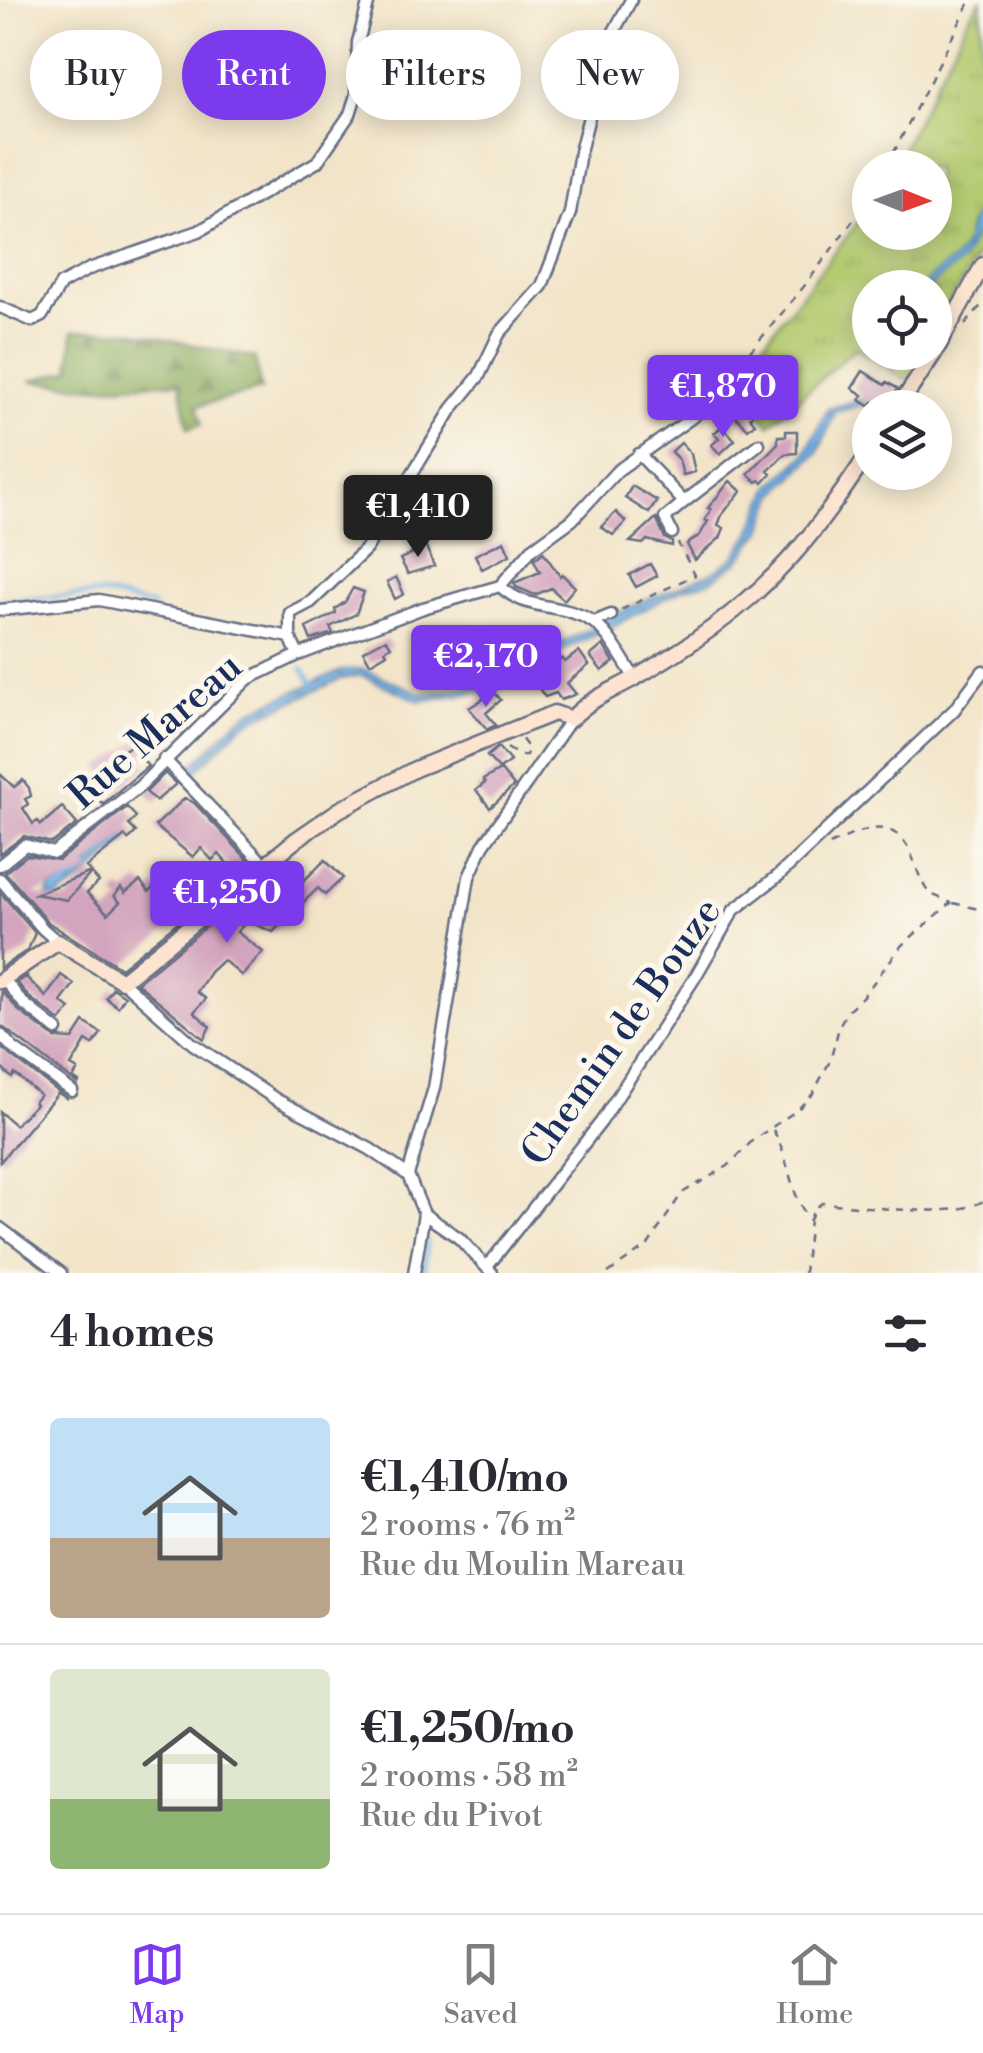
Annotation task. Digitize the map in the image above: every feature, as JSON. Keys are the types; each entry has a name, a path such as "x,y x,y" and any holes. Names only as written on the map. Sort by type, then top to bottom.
{"main road":[{"path":"952,321 983,264"},
{"path":"2,980 58,942 122,980 338,810 415,769 554,712 572,720 586,703 635,678 705,633 785,567 852,477"}],"street":[{"path":"0,307 32,321 42,316 62,284 89,269 199,231 317,162 350,114 356,95 358,42 369,0"},
{"path":"298,655 290,638 290,613 311,602 366,548 452,410 479,376 498,334 530,301 548,274 570,212 602,65 612,35 631,0"},
{"path":"635,678 598,626 574,612 515,600 500,586 532,550 572,520 617,471 694,416 721,386"},
{"path":"672,533 664,518 760,444"},
{"path":"639,454 684,502"},
{"name":"Rue Mareau","path":"0,865 26,845 54,853 112,811 248,680 298,655 423,608 500,586"},
{"path":"0,610 99,600 290,638"},
{"path":"598,626 611,615"},
{"name":"Chemin de Bouze","path":"490,1270 602,1122 734,910 792,862 954,710 983,671"},
{"path":"408,1174 434,1088 469,877 482,846 572,720"},
{"path":"164,759 265,865"},
{"path":"0,879 58,942"},
{"path":"2,980 57,1030"},
{"path":"122,980 193,1044 276,1100 408,1174 424,1214 414,1273"},
{"path":"0,1034 72,1091"},
{"path":"424,1214 458,1238 490,1270"},
{"path":"0,1228 61,1273"}],"path":[{"path":"895,150 972,0"},
{"path":"721,386 852,221"},
{"path":"611,615 695,575 672,533"},
{"path":"496,735 512,752 526,754 525,741 512,729"},
{"path":"792,862 863,830 891,830 909,850 929,893 983,910"},
{"path":"608,1273 648,1245 682,1193 728,1166 753,1140 797,1110 820,1083 849,1009 902,944 951,903"},
{"path":"772,1129 787,1158 797,1204 810,1220"},
{"path":"804,1273 810,1220 814,1209 822,1203 943,1211 971,1208 983,1202"}],"green space":[{"path":"981,0 983,247 952,298 952,270 852,270 852,351 769,425 734,380 852,230 852,250 952,250 952,150 902,150"},
{"path":"73,331 130,331 255,358 261,390 197,406 202,424 188,428 180,382 92,387 30,381 70,370"},
{"path":"890,370 915,370 908,381"}],"water":[{"path":"983,210 983,220 962,261 950,270 940,270 960,253"},
{"path":"852,402 852,407 835,412 818,452 776,493 762,530 738,562 710,581 683,589 605,630 601,623 710,574 733,559 750,535 771,486 805,455 828,409"},
{"path":"593,628 599,633 528,666 520,677 472,693 420,701 361,675 340,679 243,724 188,779 183,775 251,711 341,671 363,669 422,694 475,686 502,679 520,662"},
{"path":"124,835 128,840 78,883 55,898 48,895 50,889 78,875"}],"building":[{"path":"863,371 898,389 855,390 852,388"},
{"path":"745,406 753,413 750,417 755,423 748,429 735,416"},
{"path":"722,426 735,440 720,454 712,445 719,438 714,433"},
{"path":"786,431 797,431 797,453 785,454 768,471 771,474 763,483 757,482 748,474 778,443 778,436 786,436"},
{"path":"681,443 691,454 695,472 683,475 679,460 671,452"},
{"path":"730,481 741,491 722,515 718,525 724,528 720,538 695,560 687,544 700,535 708,521 708,508"},
{"path":"632,486 657,501 649,513 625,498"},
{"path":"616,512 626,522 613,535 601,527"},
{"path":"656,518 672,546 647,540 643,544 630,542"},
{"path":"504,541 510,555 482,569 475,555"},
{"path":"424,542 434,566 408,574 400,559"},
{"path":"543,552 560,576 575,587 564,600 551,588 535,595 514,583 540,572 534,560"},
{"path":"650,564 657,576 636,587 629,575"},
{"path":"396,577 404,594 395,599 387,582"},
{"path":"353,588 364,592 356,614 330,627 333,633 311,640 306,628 336,613 335,609 345,602"},
{"path":"386,639 391,646 385,650 387,653 370,663 363,651"},
{"path":"603,645 614,662 602,671 590,656"},
{"path":"579,651 589,665 567,683 576,694 561,700 556,693 545,697 540,690 544,687 541,684 553,675 549,670 562,658 565,662"},
{"path":"494,692 501,700 486,713 496,725 487,729 469,708"},
{"path":"166,722 174,733 141,758 148,766 103,804 95,796 110,781 99,767"},
{"path":"498,747 510,761 500,769 514,786 490,808 476,790 485,783 483,780 500,770 487,756"},
{"path":"165,773 176,784 156,801 146,792"},
{"path":"0,774 14,787 23,780 29,788 31,796 25,799 28,804 23,808 33,824 38,821 41,825 62,807 77,824 52,843 24,836 0,854"},
{"path":"185,798 251,863 121,968 49,923 5,872 27,855 59,860 127,807 136,817 129,825 136,832 128,840 125,836 86,867 91,872 35,894 67,900 91,873 99,882 87,893 108,914 120,902 114,896 121,888 125,893 140,881 149,892 155,886 160,892 165,887 177,901 212,874 218,881 232,869 219,854 212,860 201,848 193,857 155,826"},
{"path":"325,860 343,878 325,895 318,888 273,932 247,921 237,932 263,952 242,976 223,960 210,972 197,992 206,999 194,1012 210,1026 204,1039 137,983 267,877 272,882 266,888 281,903"},
{"path":"0,892 35,933 28,950 0,968"},
{"path":"28,975 46,997 61,975 74,984 61,1002 70,1009 60,1021 29,997 17,982"},
{"path":"113,988 125,996 118,1007 106,998"},
{"path":"2,991 18,1010 55,1038 73,1039 84,1022 101,1033 93,1045 86,1041 71,1066 78,1070 73,1078 78,1084 0,1025"},
{"path":"0,1047 68,1099 58,1093 0,1162 0,1112 15,1125 40,1095 0,1067"}],"waterway":[{"path":"0,600 102,594 154,606"},
{"path":"256,626 268,627"},
{"path":"302,668 312,685"},
{"path":"424,1273 427,1241"}]}
